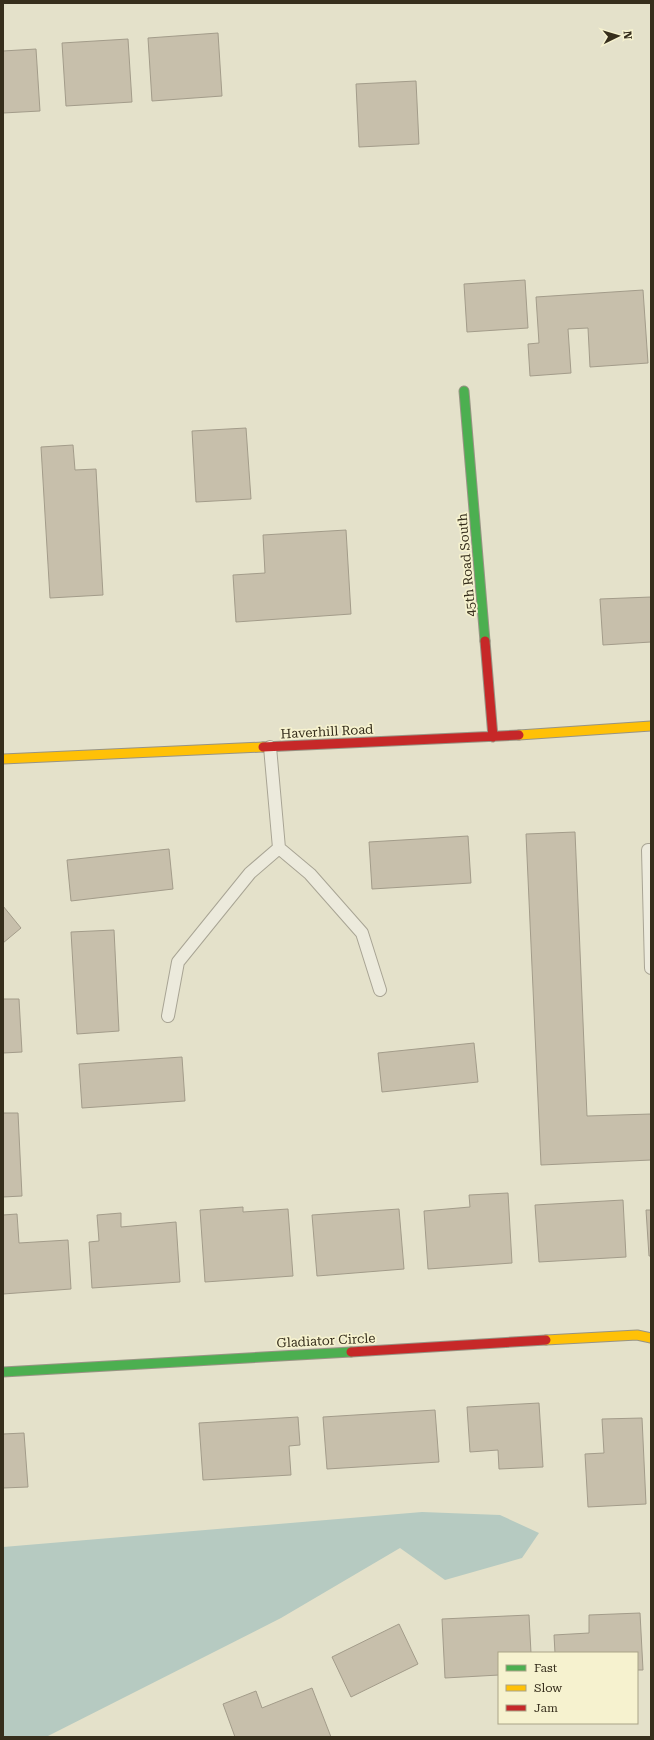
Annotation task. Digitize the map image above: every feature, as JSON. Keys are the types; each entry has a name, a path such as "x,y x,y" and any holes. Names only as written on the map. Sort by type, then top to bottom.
{"street":[{"name":"45th Road South","path":"464,391 493,737"},
{"name":"Haverhill Road","path":"3,759 493,737 651,726"},
{"name":"Gladiator Circle","path":"3,1372 630,1336 651,1338"}],"lane":[{"path":"270,747 279,848 310,874 362,933 380,990"},
{"path":"168,1016 178,962 250,873 279,848"},
{"path":"651,850 648,850 651,968"}],"shaded area":[{"path":"422,1512 500,1515 539,1533 522,1558 445,1580 400,1548 281,1618 46,1737 3,1737 3,1547"}],"building":[{"path":"218,33 222,96 152,101 148,38"},
{"path":"128,39 132,102 66,106 62,43"},
{"path":"36,49 40,111 3,113 3,51"},
{"path":"416,81 419,144 359,147 356,84"},
{"path":"525,280 528,328 467,332 464,284"},
{"path":"643,290 648,363 590,367 588,328 568,329 571,373 530,376 528,344 539,343 536,297"},
{"path":"246,428 251,499 196,502 192,431"},
{"path":"73,445 75,470 96,469 103,595 50,598 41,447"},
{"path":"346,530 351,614 236,622 233,575 265,573 263,535"},
{"path":"651,597 651,642 603,645 600,599"},
{"path":"575,832 587,1116 651,1114 651,1160 541,1165 526,834"},
{"path":"468,836 471,883 372,889 369,842"},
{"path":"169,849 173,889 71,901 67,860"},
{"path":"3,906 21,928 3,943"},
{"path":"114,930 119,1031 77,1034 71,932"},
{"path":"3,999 19,999 22,1052 3,1053"},
{"path":"474,1043 478,1082 382,1092 378,1053"},
{"path":"182,1057 185,1101 82,1108 79,1064"},
{"path":"3,1113 18,1113 22,1196 3,1197"},
{"path":"508,1193 512,1263 428,1269 424,1211 470,1207 469,1195"},
{"path":"623,1200 626,1257 539,1262 535,1205"},
{"path":"243,1207 243,1212 288,1209 293,1276 205,1282 200,1210"},
{"path":"399,1209 404,1269 317,1276 312,1215"},
{"path":"646,1210 651,1210 651,1256 649,1256"},
{"path":"121,1213 121,1227 176,1222 180,1282 92,1288 89,1242 99,1241 97,1215"},
{"path":"17,1214 19,1243 68,1240 71,1289 3,1294 3,1215"},
{"path":"539,1403 543,1467 499,1469 498,1450 470,1452 467,1407"},
{"path":"435,1410 439,1462 327,1469 323,1417"},
{"path":"298,1417 300,1445 289,1446 291,1475 203,1480 199,1423"},
{"path":"642,1418 646,1504 588,1507 585,1454 604,1453 602,1419"},
{"path":"24,1433 28,1487 3,1488 3,1434"},
{"path":"640,1613 643,1670 638,1670 638,1652 555,1652 554,1635 589,1633 589,1615"},
{"path":"529,1615 531,1652 498,1652 498,1675 445,1678 442,1619"},
{"path":"399,1624 418,1664 351,1697 332,1657"},
{"path":"312,1688 331,1737 235,1737 223,1704 256,1691 262,1708"}],"traffic: fast":[{"path":"464,391 485,641"},
{"path":"3,1372 351,1352"}],"traffic: slow":[{"path":"519,735 651,726"},
{"path":"3,759 263,747"},
{"path":"546,1340 637,1335 651,1338"}],"traffic: jam":[{"path":"485,641 493,737"},
{"path":"263,747 519,735"},
{"path":"351,1352 546,1340"}]}
